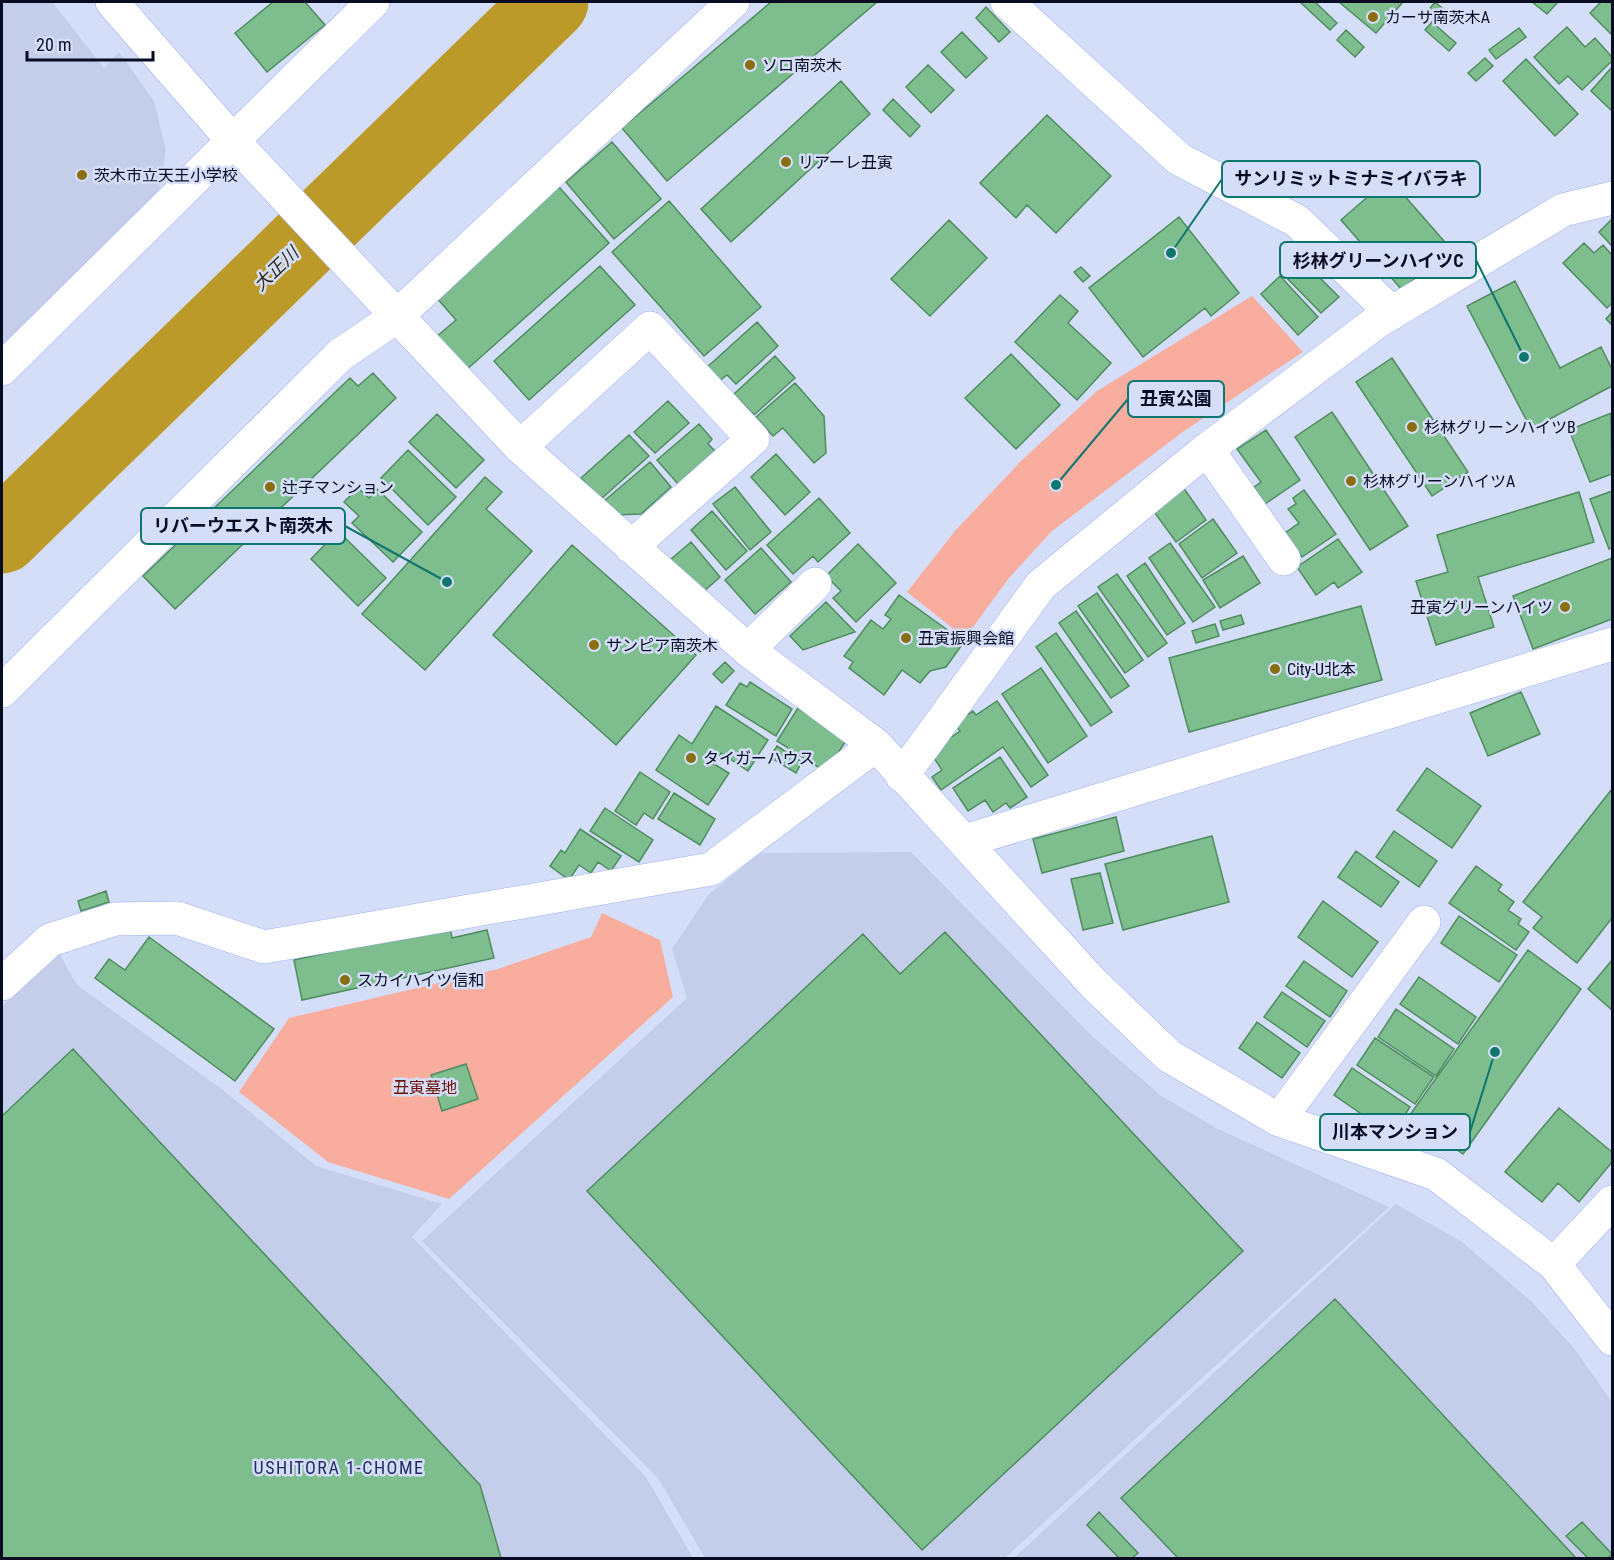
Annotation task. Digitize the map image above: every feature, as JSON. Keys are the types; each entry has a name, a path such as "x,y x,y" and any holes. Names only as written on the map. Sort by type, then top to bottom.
{"street":[{"path":"112,2 234,142 520,447 748,650 876,746 1093,983 1169,1056 1279,1120 1436,1174 1554,1264 1612,1339"},
{"path":"2,369 373,2"},
{"path":"2,691 340,355 396,317 733,2"},
{"path":"1007,2 1179,159 1297,221 1392,313"},
{"path":"902,776 1041,585 1207,449 1392,313 1563,210 1612,198"},
{"path":"520,447 650,327 753,439 631,548"},
{"path":"1207,449 1284,559"},
{"path":"748,650 815,584"},
{"path":"965,841 1612,644"},
{"path":"2,984 50,940 115,919 177,918 264,947 711,869 876,746"},
{"path":"1279,1120 1424,922"},
{"path":"1554,1264 1612,1202"}],"shaded area":[{"name":"茨木市立天王小学校","path":"2,2 52,2 104,68 119,52 154,101 166,150 158,200 2,353"},
{"path":"911,852 1092,1036 1160,1095 1216,1128 1389,1207 1005,1558 705,1558 658,1478 422,1241 687,998 672,949 708,895 760,853"},
{"path":"58,951 77,985 223,1090 316,1166 442,1204 412,1237 646,1477 693,1558 2,1558 2,1006"},
{"path":"1396,1204 1462,1242 1531,1301 1573,1347 1612,1402 1612,1558 1014,1558"}],"green space":[{"path":"1252,296 1303,352 1184,431 1052,531 1009,578 965,638 907,592 955,531 1022,460 1097,391"},
{"name":"丑寅墓地","path":"602,913 660,940 673,997 449,1199 328,1162 239,1092 289,1018 498,969 591,937"}],"building":[{"path":"273,2 305,2 325,25 267,72 235,33"},
{"name":"ソロ南茨木","path":"771,2 877,2 667,181 622,128"},
{"path":"1300,2 1315,2 1337,23 1330,30"},
{"name":"カーサ南茨木A","path":"1339,2 1403,2 1376,33"},
{"path":"1435,2 1446,11 1437,21 1427,12"},
{"path":"1532,2 1558,2 1547,14"},
{"path":"1601,2 1612,2 1612,35 1590,13"},
{"path":"986,7 1010,32 999,42 976,18"},
{"path":"1432,22 1456,43 1449,51 1425,30"},
{"path":"1567,27 1585,47 1595,38 1612,57 1612,61 1582,90 1568,76 1559,84 1534,57"},
{"path":"1519,28 1526,37 1496,59 1489,50"},
{"path":"1346,30 1364,47 1355,57 1337,40"},
{"path":"962,32 987,58 966,78 941,52"},
{"path":"1485,58 1493,66 1476,81 1468,73"},
{"path":"1526,59 1578,114 1555,136 1503,81"},
{"path":"928,65 954,90 931,113 906,87"},
{"path":"1612,67 1612,111 1591,91"},
{"name":"リアーレ丑寅","path":"841,81 870,114 731,242 701,209"},
{"path":"893,99 920,126 910,137 883,110"},
{"path":"1047,115 1111,176 1056,233 1027,205 1016,218 980,183"},
{"path":"612,142 661,199 614,239 566,182"},
{"path":"1389,178 1450,248 1402,290 1341,220"},
{"path":"559,187 609,243 465,371 435,338 456,320 436,297"},
{"path":"669,201 761,307 704,356 612,252"},
{"path":"1179,217 1239,293 1211,316 1205,308 1143,357 1089,288"},
{"path":"1612,219 1612,246 1599,232"},
{"path":"949,220 987,258 930,316 891,279"},
{"path":"1584,243 1594,253 1603,245 1612,255 1612,303 1607,308 1563,263"},
{"path":"1299,257 1339,297 1321,313 1282,273"},
{"path":"600,266 635,305 529,400 494,361"},
{"path":"1081,267 1090,276 1083,282 1074,272"},
{"path":"1280,276 1318,317 1298,335 1261,294"},
{"path":"1515,281 1560,368 1601,347 1612,369 1612,386 1531,429 1467,306"},
{"path":"1060,295 1078,311 1068,323 1111,363 1077,400 1015,342"},
{"path":"1612,312 1612,325 1606,319"},
{"path":"757,322 778,346 736,384 727,375 718,382 705,369"},
{"path":"1011,354 1060,405 1016,449 965,398"},
{"path":"775,356 795,378 754,415 734,394"},
{"name":"杉林グリーンハイツB","path":"1392,358 1468,472 1432,496 1356,382"},
{"name":"辻子マンション","path":"373,373 396,398 175,609 143,576 350,378 358,386"},
{"path":"795,383 824,416 826,453 814,463 783,428 773,436 756,417"},
{"path":"668,401 689,423 655,453 634,432"},
{"name":"杉林グリーンハイツA","path":"1332,412 1408,526 1370,550 1295,437"},
{"path":"1611,413 1612,474 1590,482 1569,430"},
{"path":"437,414 484,460 456,488 409,442"},
{"path":"699,424 712,439 708,444 715,451 678,484 657,460"},
{"path":"1266,430 1300,480 1265,504 1254,487 1261,482 1237,449"},
{"path":"629,435 649,456 600,500 581,478"},
{"path":"408,450 456,497 428,525 381,478"},
{"path":"776,454 810,492 785,515 751,477"},
{"path":"650,462 671,487 641,514 616,515 604,501"},
{"path":"485,477 502,492 486,509 532,551 425,670 362,614"},
{"path":"735,487 771,532 750,550 713,504"},
{"path":"1183,487 1206,520 1176,542 1152,509"},
{"path":"358,488 369,498 377,489 422,532 393,562 352,523 359,516 344,502"},
{"path":"1304,490 1336,534 1302,557 1285,533 1299,523 1288,509 1296,504 1293,498"},
{"path":"1612,491 1612,547 1609,549 1590,499"},
{"path":"1579,492 1594,542 1478,577 1494,627 1436,645 1416,581 1448,572 1437,535"},
{"path":"819,498 850,533 818,562 813,556 793,574 767,545"},
{"path":"712,511 747,551 726,570 691,530"},
{"path":"1213,519 1237,553 1202,578 1179,544"},
{"path":"338,531 386,578 358,606 311,559"},
{"path":"1338,539 1362,572 1338,588 1334,582 1316,595 1297,567"},
{"path":"691,542 720,577 701,594 671,559"},
{"path":"1170,543 1215,607 1193,622 1149,558"},
{"path":"858,544 896,583 856,622 833,598 841,591 826,576"},
{"name":"サンピア南茨木","path":"572,545 696,655 616,745 493,635"},
{"path":"761,548 791,582 755,614 725,580"},
{"path":"1243,556 1260,583 1220,608 1203,580"},
{"name":"丑寅グリーンハイツ","path":"1612,558 1612,619 1533,649 1513,596"},
{"path":"1145,563 1185,623 1167,635 1127,576"},
{"path":"1117,574 1167,643 1148,657 1098,587"},
{"path":"1097,593 1143,660 1125,673 1078,606"},
{"path":"899,595 964,642 946,667 930,671 920,683 902,670 884,695 849,668 853,662 844,656 871,620 883,629 891,619 885,615"},
{"path":"826,602 855,632 803,650 790,636"},
{"name":"City-U北本","path":"1361,606 1382,680 1189,732 1169,658"},
{"path":"1076,611 1129,686 1111,698 1059,623"},
{"path":"1241,615 1244,624 1223,630 1220,621"},
{"path":"1215,624 1219,636 1196,643 1192,631"},
{"path":"1056,633 1112,712 1091,726 1036,647"},
{"path":"725,662 734,671 722,683 713,674"},
{"path":"1041,668 1087,736 1048,763 1002,694"},
{"path":"750,682 792,709 776,736 726,705 740,683 747,687"},
{"path":"1521,692 1540,734 1488,756 1470,713"},
{"path":"997,701 1048,775 1031,787 1003,747 941,790 932,777 942,770 930,752 960,731 954,723 973,711 976,715"},
{"name":"タイガーハウス","path":"716,706 768,740 748,771 721,753 714,764 729,773 708,805 656,770 679,735 692,744"},
{"path":"798,708 847,739 826,772 777,741"},
{"path":"777,746 802,762 796,773 770,757"},
{"path":"1000,757 1027,797 1010,808 1006,803 993,812 985,800 968,811 953,788"},
{"path":"1427,768 1481,806 1452,848 1397,810"},
{"path":"640,772 670,792 653,819 644,813 636,825 615,811"},
{"path":"1612,789 1612,918 1577,963 1533,928 1542,917 1523,902"},
{"path":"674,793 715,819 700,845 658,819"},
{"path":"605,808 653,840 639,862 590,831"},
{"path":"1116,817 1124,851 1042,873 1033,839"},
{"path":"580,829 621,856 611,871 598,862 591,873 579,865 569,880 550,866 561,850 565,853"},
{"path":"1394,831 1437,861 1419,887 1376,857"},
{"path":"1212,836 1229,902 1123,930 1105,864"},
{"path":"1356,851 1399,882 1381,907 1338,877"},
{"path":"1476,866 1502,885 1498,890 1514,902 1508,910 1521,919 1518,924 1529,932 1516,950 1449,903"},
{"path":"1100,873 1113,923 1083,930 1071,879"},
{"path":"106,891 109,902 81,911 78,901"},
{"path":"1323,901 1378,942 1352,977 1298,937"},
{"path":"1459,916 1517,955 1499,982 1441,943"},
{"name":"スカイハイツ信和","path":"450,926 452,938 487,930 494,958 302,1000 294,960"},
{"path":"945,932 1243,1251 922,1550 587,1191 863,934 900,974"},
{"path":"149,937 274,1029 235,1081 95,978 109,959 125,970"},
{"path":"1528,950 1581,989 1463,1154 1409,1116"},
{"path":"1612,960 1612,1010 1588,989"},
{"path":"1304,961 1347,991 1330,1017 1286,986"},
{"path":"1419,977 1476,1017 1458,1044 1400,1004"},
{"path":"1282,992 1325,1021 1307,1047 1264,1017"},
{"path":"1396,1009 1454,1049 1436,1076 1378,1037"},
{"path":"1257,1022 1300,1053 1282,1078 1239,1048"},
{"path":"1375,1038 1434,1077 1415,1104 1357,1065"},
{"path":"73,1049 480,1485 501,1558 2,1558 2,1116"},
{"path":"466,1064 478,1099 442,1111 431,1075"},
{"path":"1352,1068 1410,1107 1392,1135 1334,1095"},
{"path":"1559,1108 1612,1152 1612,1162 1579,1202 1558,1183 1542,1202 1505,1172"},
{"path":"1335,1299 1576,1558 1178,1558 1121,1498"},
{"path":"1099,1512 1138,1553 1132,1558 1119,1558 1087,1525"},
{"path":"1582,1522 1612,1554 1608,1558 1588,1558 1566,1536"}],"waterway":[{"name":"大正川","path":"2,536 551,2"}],"place":[{"name":"カーサ南茨木A","path":"1373,17"},
{"name":"ソロ南茨木","path":"750,65"},
{"name":"リアーレ丑寅","path":"786,162"},
{"name":"茨木市立天王小学校","path":"82,175"},
{"name":"サンリミットミナミイバラキ","path":"1171,253"},
{"name":"杉林グリーンハイツC","path":"1524,357"},
{"name":"杉林グリーンハイツB","path":"1412,427"},
{"name":"杉林グリーンハイツA","path":"1351,481"},
{"name":"丑寅公園","path":"1056,485"},
{"name":"辻子マンション","path":"270,487"},
{"name":"リバーウエスト南茨木","path":"447,582"},
{"name":"丑寅グリーンハイツ","path":"1565,607"},
{"name":"丑寅振興会館","path":"906,638"},
{"name":"サンピア南茨木","path":"594,645"},
{"name":"City-U北本","path":"1275,669"},
{"name":"タイガーハウス","path":"691,758"},
{"name":"スカイハイツ信和","path":"345,980"},
{"name":"川本マンション","path":"1495,1052"}],"district":[{"name":"USHITORA 1-CHOME","path":"339,1468"}]}
